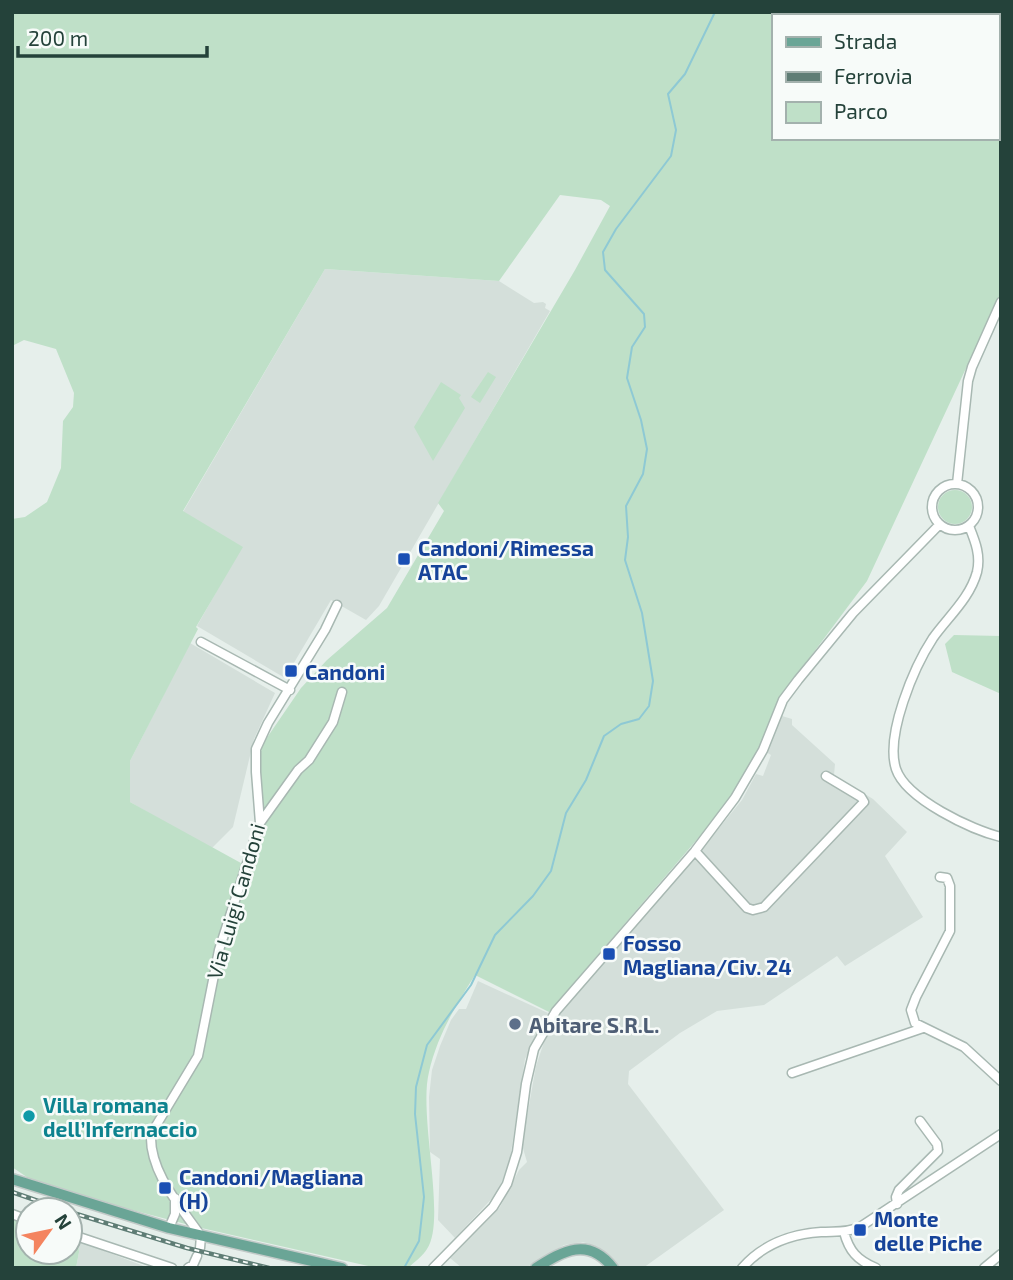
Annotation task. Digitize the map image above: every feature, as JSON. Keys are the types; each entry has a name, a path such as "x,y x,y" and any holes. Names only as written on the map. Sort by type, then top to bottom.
{"main road":[{"path":"12,1179 169,1228 342,1268"},
{"path":"536,1268 561,1252 579,1249 599,1254 613,1268"}],"street":[{"path":"957,484 968,381 1001,302"},
{"path":"957,484 972,492 978,505 977,513 969,526 955,531 939,525 932,513 933,498 942,488 957,484"},
{"path":"433,1268 493,1208 507,1184 517,1152 529,1065 544,1029 695,851 744,786 763,750 783,700 798,680 853,613 939,525"},
{"path":"969,526 978,554 975,577 968,592 932,640 916,671 899,718 894,757 900,778 919,797 980,830 1001,837"},
{"name":"Via Luigi Candoni","path":"201,1236 155,1163 150,1146 151,1134 198,1056 219,950 260,823 256,749 268,723 290,690 337,605"},
{"path":"201,642 290,690"},
{"path":"260,823 298,770 309,760 333,722 342,692"},
{"path":"695,851 747,908 764,908 864,802 861,797 826,776"},
{"path":"940,877 947,878 950,886 950,928 912,1007 913,1020 923,1028 964,1047 1001,1081"},
{"path":"792,1073 923,1028"},
{"path":"897,1204 899,1190 938,1152 937,1144 920,1121"},
{"path":"742,1268 758,1252 771,1244 810,1233 860,1227 1001,1134"},
{"path":"169,1228 175,1214 175,1198"},
{"path":"844,1231 848,1246 854,1254 864,1263 876,1268"},
{"path":"188,1268 199,1252 201,1236"},
{"path":"84,1239 172,1268"},
{"path":"984,1268 1001,1254"}],"shaded area":[{"path":"325,269 499,281 534,303 543,302 546,304 545,308 550,311 379,606 366,620 331,600 285,678 197,626 240,550 183,512"},
{"path":"190,643 275,693 254,739 233,827 211,849 130,802 130,761"},
{"path":"782,716 792,719 792,725 835,764 834,775 873,799 907,832 885,856 923,917 845,966 837,956 764,1005 717,1011 680,1033 629,1071 628,1084 724,1210 643,1268 621,1268 598,1247 583,1242 564,1245 526,1268 462,1268 450,1258 500,1207 519,1170 527,1162 522,1145 536,1066 544,1042 557,1017 706,844 742,800 756,774 763,776 771,755 766,752"},
{"path":"478,981 548,1013 525,1059 510,1159 498,1192 455,1238 438,1220 440,1159 430,1152 429,1097 432,1070 440,1046 451,1020 459,1009 466,1009"},
{"path":"84,1243 149,1268 76,1268 84,1266"}],"green space":[{"path":"12,12 1001,12 1001,293 867,581 787,688 747,778 549,1012 475,975 442,1033 429,1072 427,1114 434,1191 432,1235 425,1252 408,1268 377,1268 197,1227 40,1186 12,1167 12,519 25,517 47,502 61,468 63,421 73,407 74,393 56,349 24,340 12,346","holes":["560,195 601,200 610,206 438,503 444,511 387,608 327,660 301,688 264,742 259,756 259,839 250,868 130,802 130,761 198,629 196,627 243,547 183,511 325,269 499,281"]},
{"path":"488,372 496,377 480,403 471,397"},
{"path":"441,382 461,395 459,398 465,408 433,461 414,427"},
{"path":"955,490 967,495 972,507 967,519 955,524 943,519 938,507 943,495"},
{"path":"954,635 1001,636 1001,694 952,672 945,644"},
{"path":"12,1218 14,1266 76,1266 76,1268 12,1268"}],"waterway":[{"path":"404,1268 419,1241 424,1197 415,1114 416,1087 427,1045 471,985 495,935 533,896 551,871 566,813 586,780 604,736 621,724 639,719 649,706 653,681 642,613 625,560 628,537 626,506 643,474 647,449 627,378 632,347 645,327 644,314 605,270 603,252 616,229 671,156 676,130 668,94 685,74 715,12"}],"railway":[{"path":"12,1192 24,1196"},
{"path":"84,1216 187,1248 269,1268"}],"place":[{"name":"Candoni/Rimessa ATAC","path":"404,559"},
{"name":"Candoni","path":"291,671"},
{"name":"Fosso Magliana/Civ. 24","path":"609,954"},
{"name":"Abitare S.R.L.","path":"515,1024"},
{"name":"Villa romana dell’Infernaccio","path":"29,1116"},
{"name":"Candoni/Magliana (H)","path":"165,1188"},
{"name":"Monte delle Piche","path":"860,1230"}]}
